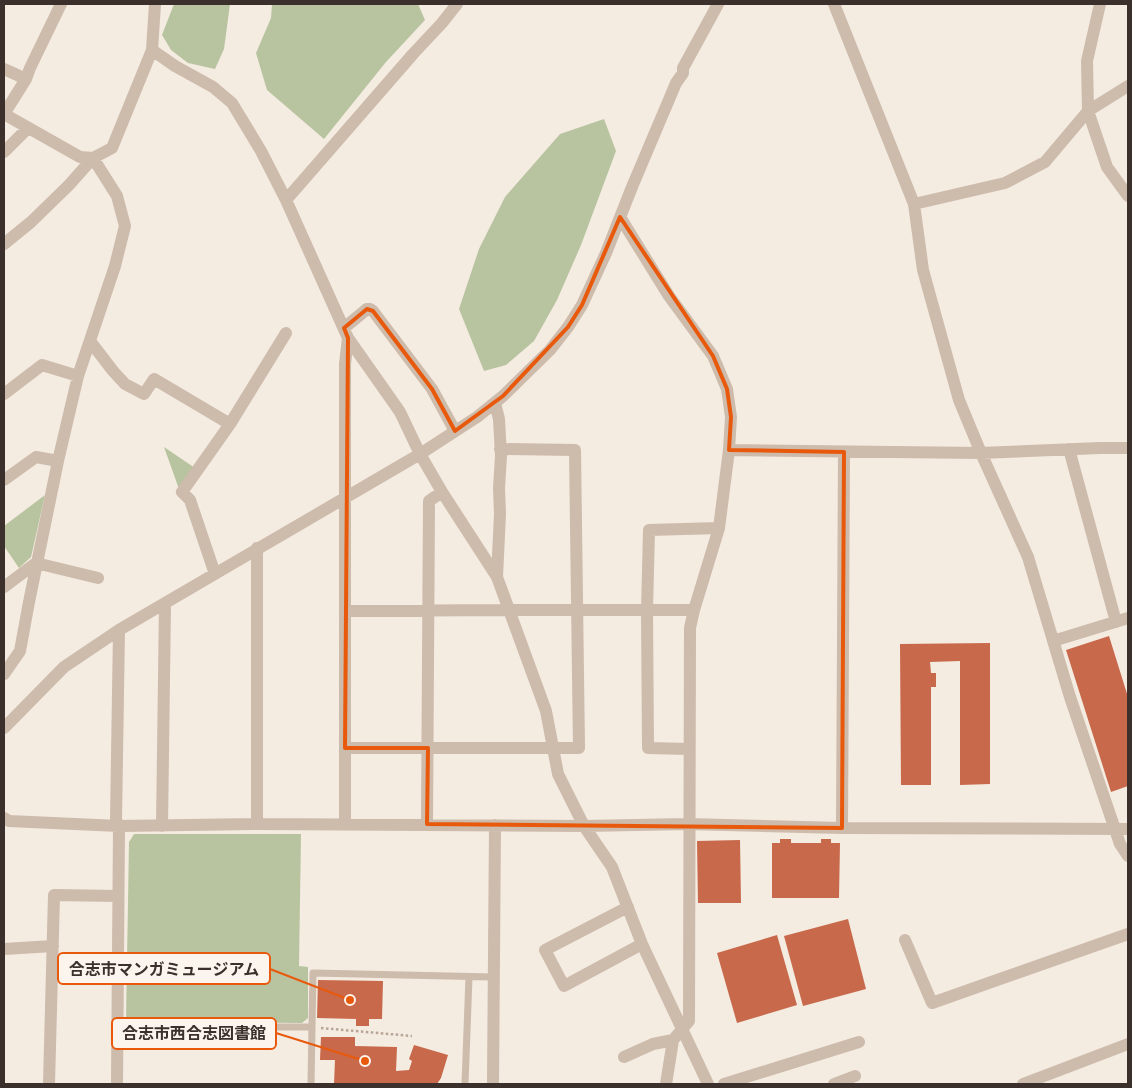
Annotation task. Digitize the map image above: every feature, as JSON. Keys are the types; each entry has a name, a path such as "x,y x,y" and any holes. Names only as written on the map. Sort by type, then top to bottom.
{"street":[{"path":"61,4 26,79 4,114 80,157 92,158"},
{"path":"4,244 31,222 63,191 92,158 112,148 152,50 155,4"},
{"path":"286,200 457,4"},
{"path":"834,4 914,204 923,270 959,400 1028,557 1070,697 1114,829 1120,844 1128,856"},
{"path":"1100,4 1087,61 1088,111 1107,167 1128,196"},
{"path":"4,726 64,667 119,630 420,454 495,403 550,350 582,305 606,253 676,83 683,73 683,68 713,6"},
{"path":"152,50 175,66 213,87 232,103 261,151 286,200 346,333 400,412 420,454 442,492 497,578 546,711 558,774 584,826 612,868 642,944 708,1084"},
{"path":"4,69 26,79"},
{"path":"914,204 1005,184 1045,162 1088,111 1128,86"},
{"path":"4,152 28,128"},
{"path":"4,674 20,651 36,563 78,376 115,266 125,226 117,196 92,158"},
{"path":"620,218 669,296 713,356 727,389 732,417 719,528 690,628 688,824 689,1021 673,1040 666,1084"},
{"path":"346,825 346,333 368,309 373,310 432,389 455,431"},
{"path":"215,574 190,500 182,492 230,424 286,333"},
{"path":"90,341 125,384 144,394 154,379 230,424"},
{"path":"4,394 42,365 78,376"},
{"path":"495,403 499,419 500,449 500,514 497,578"},
{"path":"728,450 981,453 1128,448"},
{"path":"346,748 579,748 575,450 500,449"},
{"path":"1053,641 1122,620 1069,449"},
{"path":"842,828 844,452"},
{"path":"4,480 36,457 58,461"},
{"path":"428,824 429,501 442,492"},
{"path":"689,749 648,748 647,610 649,530 719,528"},
{"path":"257,548 257,824"},
{"path":"36,563 98,578"},
{"path":"4,587 36,563"},
{"path":"162,826 165,603"},
{"path":"345,611 694,610"},
{"path":"117,1084 119,826 116,820 119,630"},
{"path":"4,818 9,821 119,826 257,824 584,826 688,824 842,828 1128,829"},
{"path":"493,1084 495,826"},
{"path":"49,1084 54,896 118,896"},
{"path":"628,907 545,950 564,986 642,944"},
{"path":"905,940 932,1003 1128,934"},
{"path":"4,949 53,946"},
{"path":"624,1057 653,1044 673,1040"},
{"path":"724,1084 859,1042"},
{"path":"1023,1084 1128,1044"},
{"path":"834,1084 855,1076"}],"lane":[{"path":"312,1084 313,973 493,977"},
{"path":"464,1084 469,977"},
{"path":"118,1026 312,1027"}],"path":[{"path":"312,1027 412,1036"}],"highlighted area":[{"path":"620,217 713,356 727,389 731,417 729,450 844,452 842,828 427,824 428,748 345,748 348,338 344,328 367,309 373,311 432,389 455,431 503,396 568,327 582,305"}],"green space":[{"path":"174,4 230,4 224,49 215,69 188,63 171,50 162,35"},
{"path":"272,4 418,4 425,20 386,62 324,139 267,90 256,53 271,18"},
{"path":"604,119 616,151 581,245 557,300 534,341 506,365 484,371 459,309 479,249 505,197 560,134"},
{"path":"164,447 195,468 179,489"},
{"path":"45,495 31,557 19,568 4,546 4,526"},
{"path":"134,834 301,834 299,966 308,967 308,1018 302,1023 126,1021 129,842"}],"building":[{"path":"1109,636 1128,697 1128,786 1111,792 1066,650"},
{"path":"990,643 990,784 960,785 960,661 930,662 931,673 936,673 936,687 931,687 931,785 901,785 900,644"},
{"path":"780,839 791,839 791,843 821,843 821,839 831,839 831,843 840,843 839,898 772,898 772,843 780,843"},
{"path":"740,840 741,903 698,903 697,841"},
{"path":"848,919 866,989 803,1006 784,936"},
{"path":"777,935 797,1005 737,1023 717,953"},
{"path":"318,980 383,981 382,1019 369,1019 369,1026 356,1026 356,1019 317,1018"},
{"path":"321,1037 355,1037 355,1046 397,1047 396,1071 409,1070 412,1061 409,1059 414,1045 448,1055 441,1078 437,1084 334,1084 335,1060 320,1060"}],"place":[{"name":"合志市マンガミュージアム","path":"350,1000"},
{"name":"合志市西合志図書館","path":"365,1061"}]}
